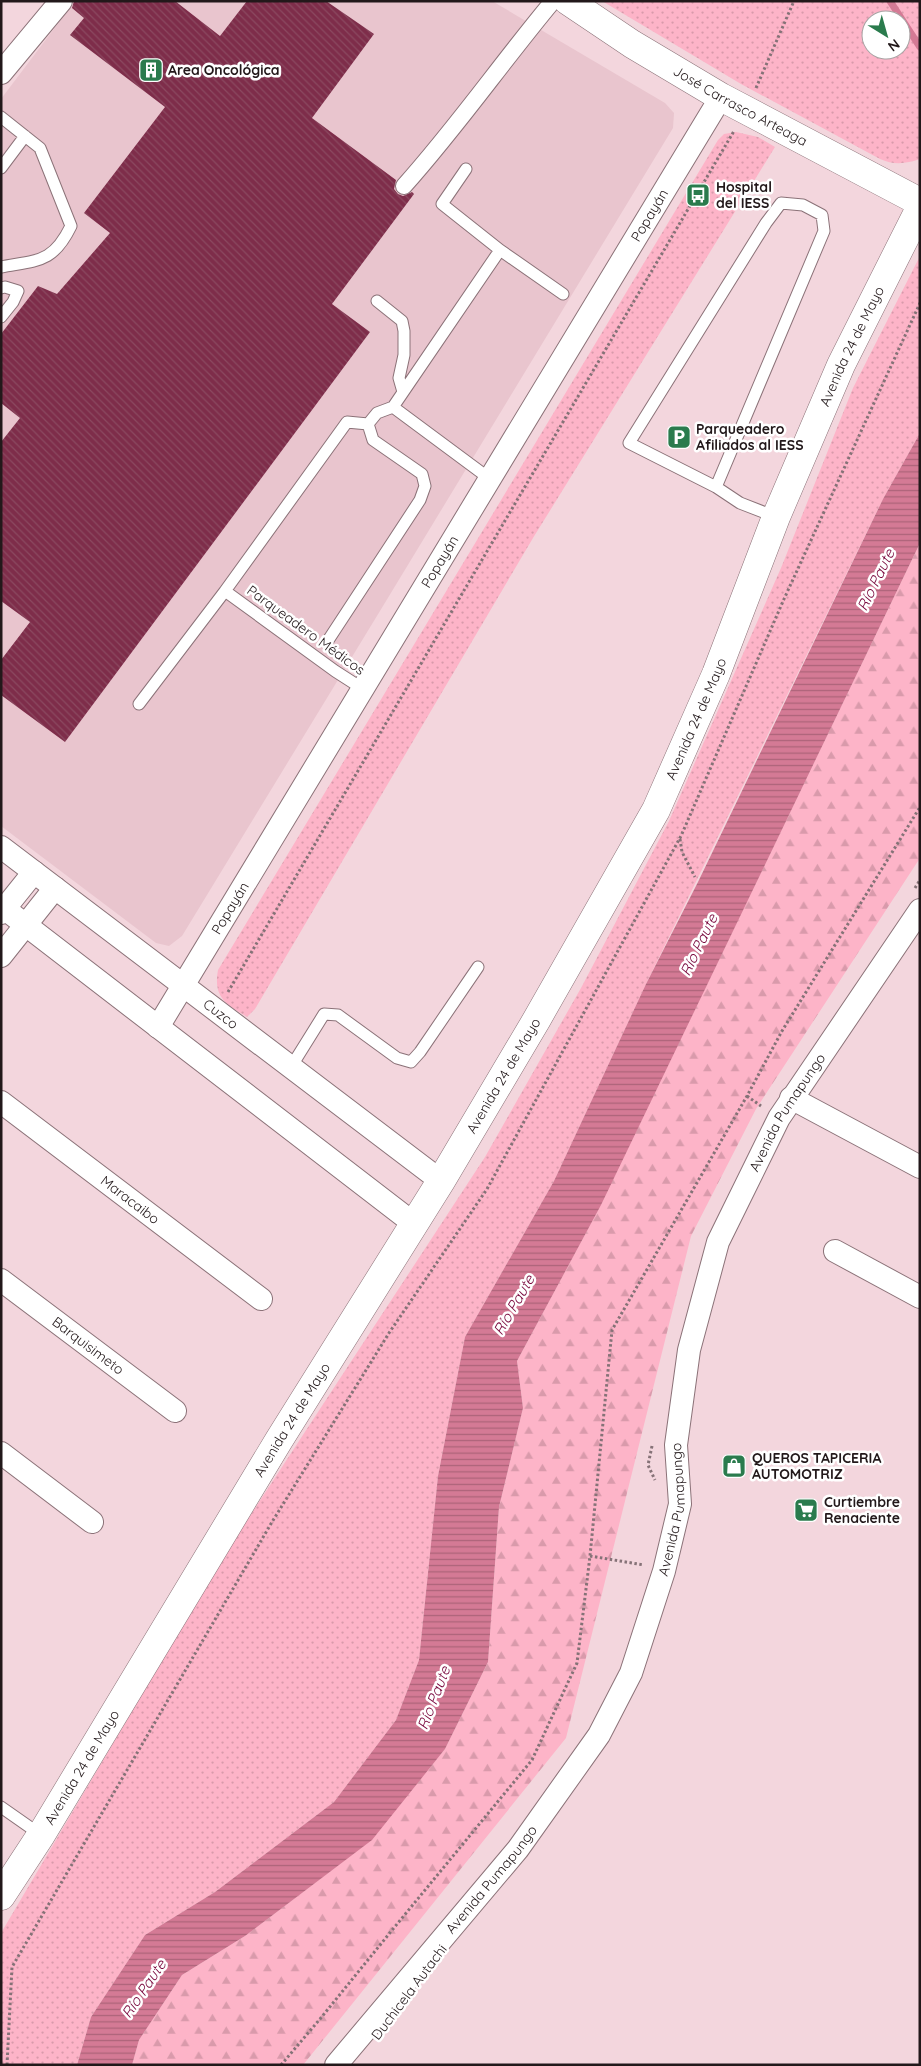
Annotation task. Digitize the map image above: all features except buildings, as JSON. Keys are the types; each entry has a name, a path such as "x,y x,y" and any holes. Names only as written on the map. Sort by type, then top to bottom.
{"main road":[{"name":"José Carrasco Arteaga","path":"568,1 632,44 721,97 920,202"},
{"name":"Avenida 24 de Mayo","path":"1,1896 41,1835 274,1449 413,1223 441,1181 532,1028 656,810 716,674 776,517 841,365 920,208"}],"street":[{"path":"1,73 61,1"},
{"path":"404,186 468,109 512,50 553,1"},
{"name":"Popayán","path":"158,1027 721,97"},
{"name":"Cuzco","path":"1,847 441,1181"},
{"path":"34,872 2,909 26,925 413,1223"},
{"path":"1,956 55,888"},
{"name":"Avenida Pumapungo","path":"336,2065 518,1849 599,1736 631,1673 664,1570 680,1504 676,1445 689,1350 718,1242 778,1118 920,910"},
{"path":"791,1098 920,1167"},
{"name":"Maracaibo","path":"1,1102 261,1299"},
{"path":"835,1252 920,1297"},
{"name":"Barquisimeto","path":"1,1280 174,1411"},
{"path":"1,1453 92,1522"},
{"name":"Duchicela Autachi","path":"355,2065 411,1987 481,1900 518,1849"}],"lane":[{"path":"1,117 40,148 71,226 62,243 46,258 1,267"},
{"path":"1,168 25,136"},
{"path":"466,169 442,204 500,250 563,294"},
{"path":"716,487 824,231 822,215 803,205 782,203 766,223 629,443 716,487 740,503 776,517"},
{"path":"368,424 376,413 392,407 500,250"},
{"path":"1,288 5,287 18,291 13,302 1,317"},
{"path":"377,301 402,321 404,355 399,378 403,392"},
{"path":"392,407 490,479"},
{"path":"226,591 347,422 368,424"},
{"path":"327,642 420,500 425,486 422,474 373,440 368,424"},
{"name":"Parqueadero Médicos","path":"140,704 226,591 363,690"},
{"path":"291,1067 324,1014 338,1015 397,1058 411,1062 420,1052 478,967"},
{"path":"1,1807 41,1835"}],"path":[{"path":"217,1011 693,204 746,110 794,1"},
{"path":"681,836 682,852 695,877"},
{"path":"914,888 920,880"},
{"path":"654,1437 648,1465 656,1482"},
{"path":"590,1556 664,1570"},
{"path":"281,2065 532,1760"}],"shaded area":[{"path":"75,1 492,1 665,103 674,113 673,128 182,936 169,946 156,943 1,826 1,99"}],"green space":[{"path":"602,1 920,1 920,159 900,163 880,159 741,84"},
{"path":"736,132 758,137 775,147 533,538 255,1009 247,1017 227,1004 219,994 217,987 218,970 718,140 724,134"},
{"path":"920,256 920,433 883,499 646,984 554,1181 465,1337 438,1476 419,1660 396,1720 334,1802 215,1892 145,1935 91,2017 77,2065 1,2065 1,1933 225,1554 485,1157 581,988 669,821 781,568 853,388"},
{"path":"920,543 920,858 756,1109 691,1236 566,1738 303,2065 132,2065 139,2040 182,1975 245,1936 367,1843 445,1749 488,1662 499,1507 523,1408 517,1361 597,1212"}],"water":[{"name":"Río Paute","path":"920,433 920,543 601,1205 517,1361 523,1408 499,1507 488,1662 445,1749 372,1840 245,1936 182,1975 139,2040 132,2065 77,2065 91,2017 145,1935 215,1892 334,1802 396,1720 419,1660 438,1476 465,1337 554,1181 646,984 698,882 883,499"}],"waterway":[{"path":"890,1 920,47"}],"place":[{"name":"Area Oncológica","path":"151,70"},
{"name":"Hospital del IESS","path":"698,195"},
{"name":"Parqueadero Afiliados al IESS","path":"679,437"},
{"name":"QUEROS TAPICERIA AUTOMOTRIZ","path":"734,1466"},
{"name":"Curtiembre Renaciente","path":"806,1510"}]}
